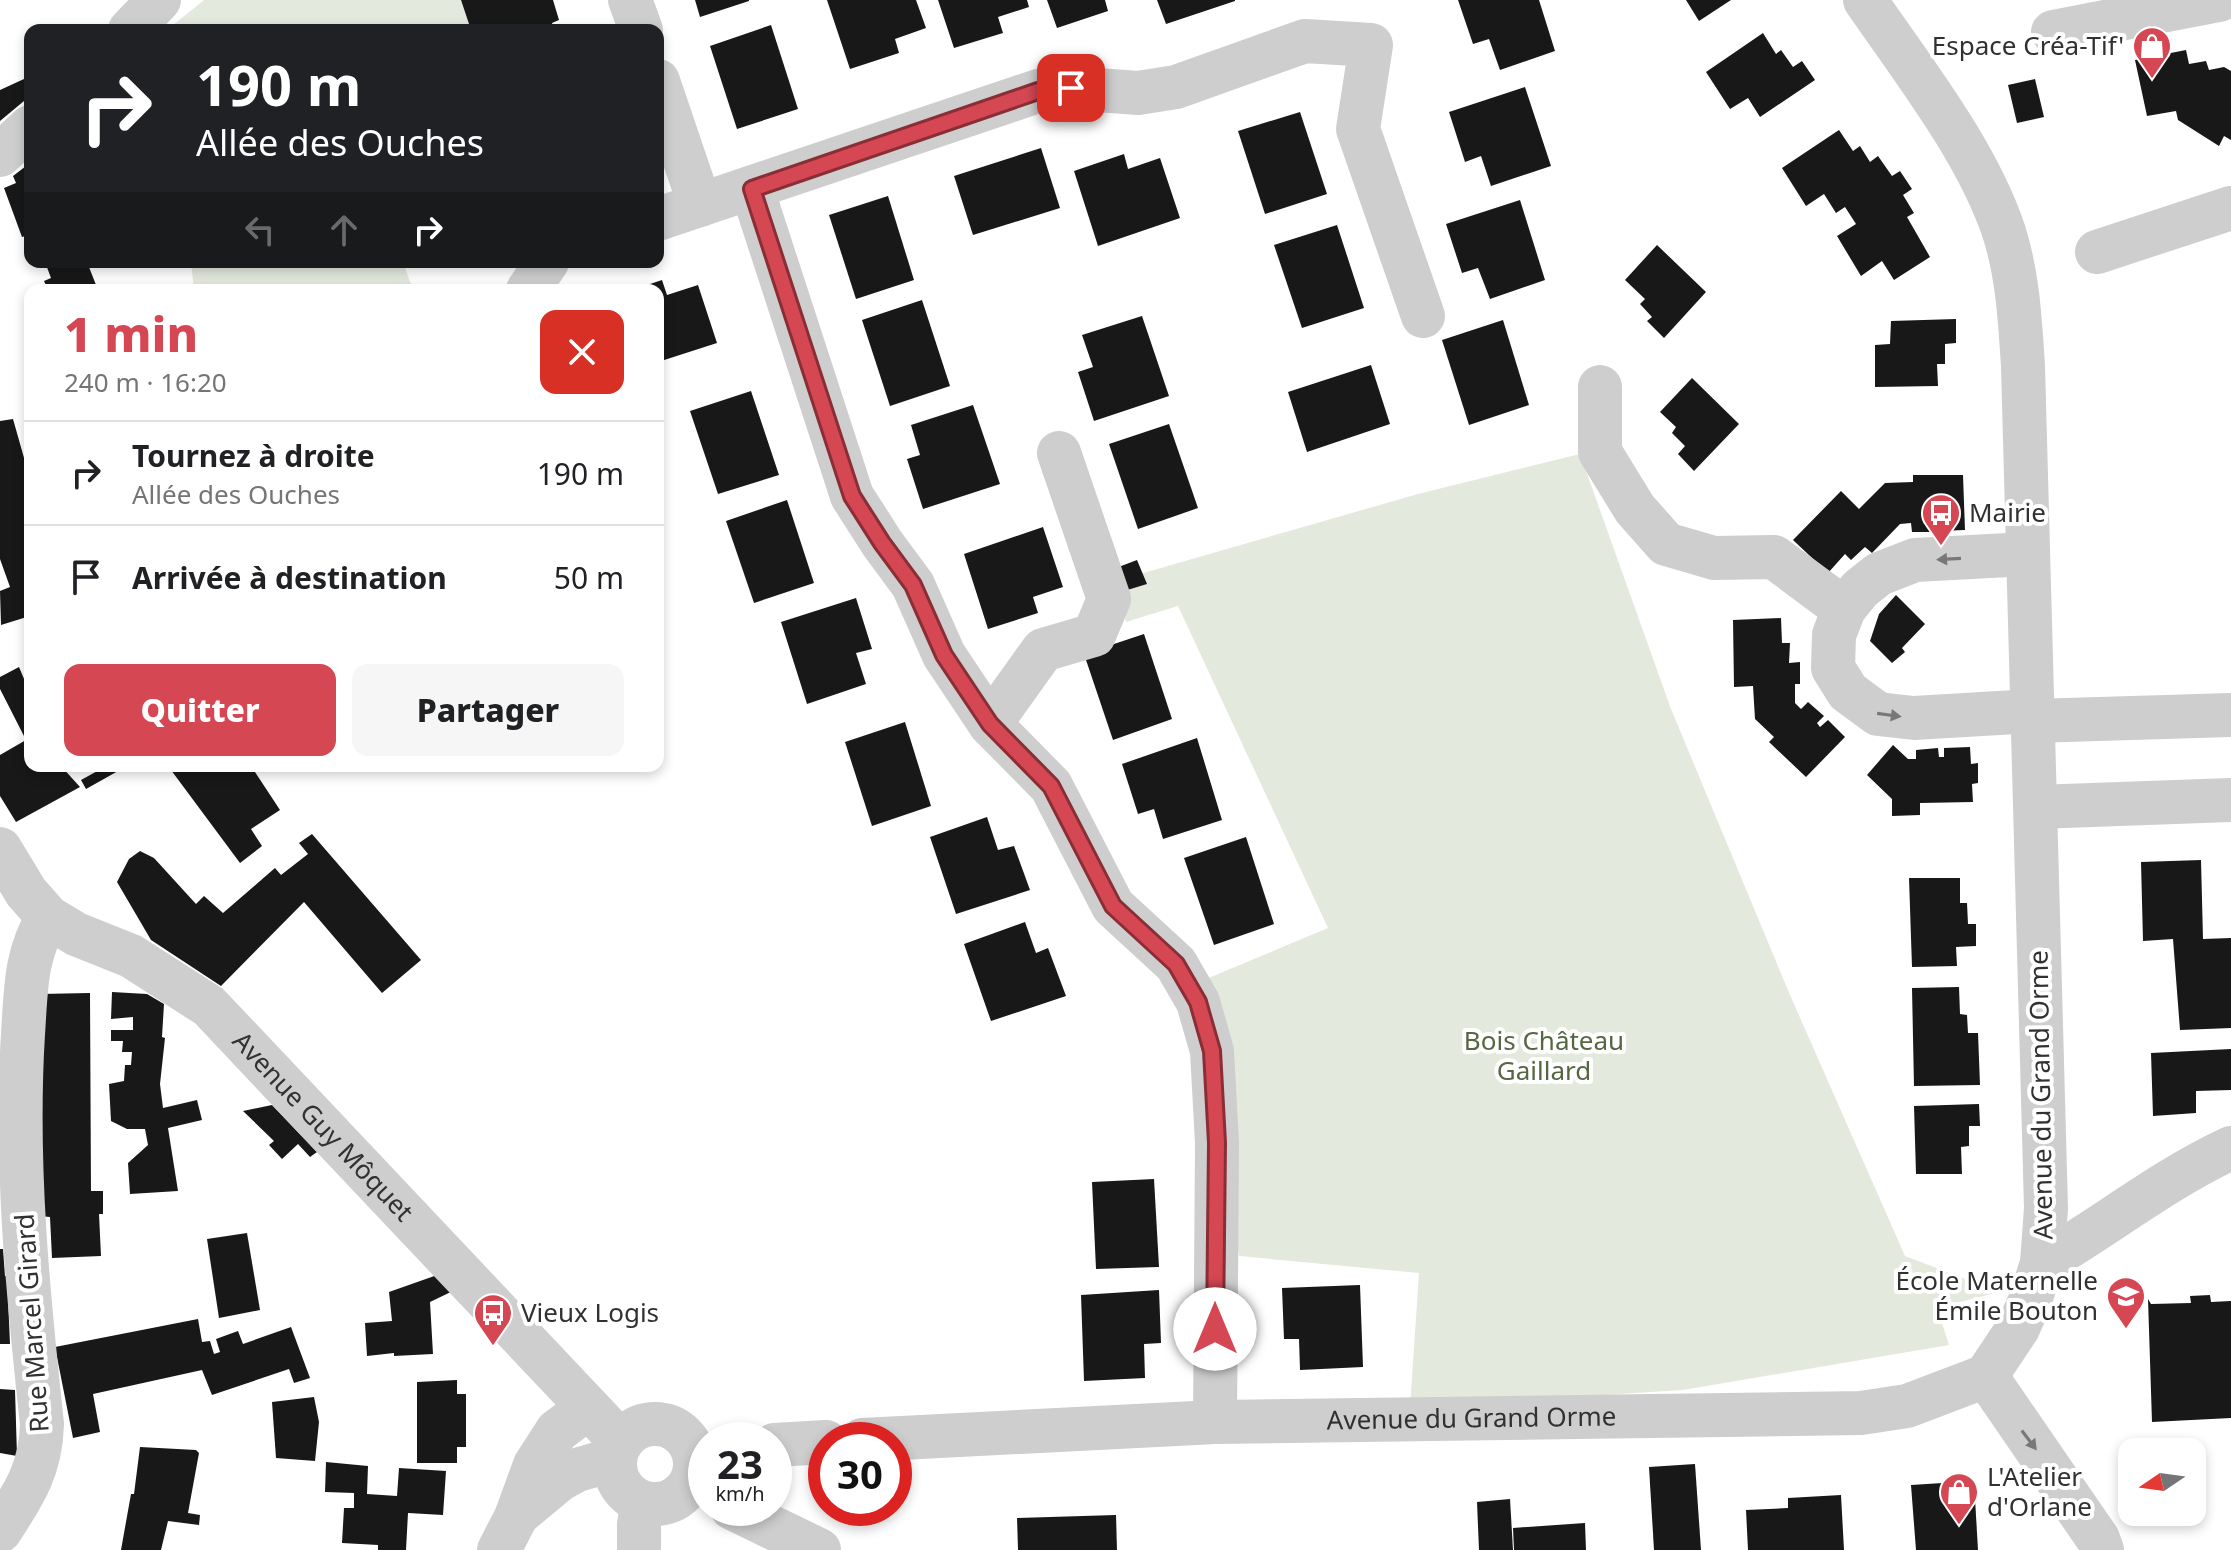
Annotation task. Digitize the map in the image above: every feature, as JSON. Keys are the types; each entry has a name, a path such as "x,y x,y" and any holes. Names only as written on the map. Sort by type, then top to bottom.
{"street":[{"path":"136,24 159,0"},
{"path":"630,0 639,24"},
{"name":"Avenue du Grand Orme","path":"912,1437 1215,1422 1861,1413 1907,1406 1986,1376 2018,1328 2042,1263 2046,1208 2023,366 2018,291 2004,234 1987,191 1945,118 1865,0"},
{"path":"2053,32 2219,0"},
{"path":"664,217 1038,91 1071,88 1138,93 1176,87 1305,41 1371,45 1358,129 1423,316"},
{"path":"664,99 700,205"},
{"path":"0,155 24,133"},
{"path":"752,189 852,496 913,585 944,655 990,724 1051,786 1113,906 1176,964 1198,1002 1212,1051 1217,1143 1215,1422"},
{"path":"2097,252 2231,208"},
{"path":"1600,387 1600,452 1635,509 1666,544 1714,558 1774,557 1844,609"},
{"path":"990,724 1043,650 1094,635 1109,599 1059,453"},
{"path":"2027,554 1915,560 1879,574 1860,589 1844,609 1834,635 1833,668 1848,692 1878,714 1914,718 2231,715"},
{"path":"2036,807 2231,800"},
{"name":"Avenue Guy Môquet","path":"0,849 26,892 48,917 76,934 131,956 209,1006 588,1408 618,1451"},
{"name":"Rue Marcel Girard","path":"0,1531 27,1489 41,1444 42,1424 20,1160 21,1084 27,971 35,939 48,917"},
{"path":"2042,1263 2204,1160 2231,1148"},
{"path":"1986,1376 2098,1539 2102,1550"},
{"path":"507,1533 535,1465 557,1431 588,1408"},
{"path":"688,1445 684,1436 672,1427 658,1423 644,1425 631,1431 618,1451 615,1473 630,1496 656,1505 669,1503 688,1481"},
{"path":"507,1533 549,1488 577,1470 618,1451"},
{"path":"639,1550 643,1503"},
{"path":"769,1526 819,1550"}],"green space":[{"path":"204,0 461,0 469,24 174,24"},
{"path":"192,268 405,268 411,284 193,284"},
{"name":"Bois Château Gaillard","path":"1580,454 1671,709 1790,995 1905,1256 1999,1292 1937,1308 1949,1345 1683,1390 1410,1407 1419,1273 1239,1256 1199,982 1328,928 1178,606 1126,622 1112,582 1418,494"}],"building":[{"path":"461,0 553,0 559,20 552,24 469,24"},
{"path":"695,0 749,0 749,1 700,17"},
{"path":"827,0 916,0 926,28 895,39 899,53 850,69"},
{"path":"938,0 1027,0 1029,7 998,17 1003,33 954,48"},
{"path":"1047,0 1105,0 1108,11 1057,28"},
{"path":"1157,0 1235,0 1235,1 1166,24"},
{"path":"1458,0 1539,0 1555,51 1500,70 1489,39 1473,44"},
{"path":"1686,0 1731,0 1699,21"},
{"path":"771,25 798,109 737,129 710,46"},
{"path":"1763,33 1776,54 1781,50 1793,67 1802,61 1815,80 1760,117 1748,98 1730,109 1706,72"},
{"path":"2186,50 2189,64 2206,61 2209,70 2224,67 2231,71 2231,140 2224,136 2219,146 2178,120 2176,111 2147,116 2135,60"},
{"path":"24,79 24,101 0,121 0,90"},
{"path":"2035,79 2044,117 2017,123 2008,85"},
{"path":"1525,87 1551,166 1491,186 1481,156 1465,162 1449,112"},
{"path":"1300,112 1327,194 1265,214 1238,131"},
{"path":"1839,130 1853,151 1860,146 1870,162 1878,156 1892,176 1900,171 1912,189 1903,195 1914,213 1907,217 1930,257 1894,280 1882,261 1861,276 1837,236 1856,224 1845,207 1836,213 1824,194 1806,206 1782,168"},
{"path":"1041,148 1060,208 973,235 954,176"},
{"path":"1124,154 1128,169 1160,158 1180,218 1098,246 1074,171"},
{"path":"24,168 22,237 4,188 16,183 13,176"},
{"path":"888,196 914,280 856,299 829,215"},
{"path":"1520,200 1545,280 1490,299 1478,268 1462,273 1446,224"},
{"path":"1337,225 1364,308 1302,328 1274,245"},
{"path":"1657,245 1706,292 1664,338 1647,321 1652,317 1640,304 1645,299 1625,280"},
{"path":"47,268 89,268 96,284 45,284 44,281 51,278"},
{"path":"698,285 717,343 664,360 664,286 667,295"},
{"path":"922,300 950,386 890,406 862,320"},
{"path":"1142,316 1169,396 1094,421 1078,372 1093,367 1082,335"},
{"path":"1956,319 1956,343 1945,344 1945,364 1937,364 1938,386 1875,387 1875,345 1890,344 1891,321"},
{"path":"1503,320 1529,405 1469,425 1442,340"},
{"path":"1371,365 1390,424 1307,452 1288,392"},
{"path":"1692,378 1739,424 1694,471 1678,454 1685,446 1672,433 1676,427 1660,412"},
{"path":"751,391 779,475 718,494 690,411"},
{"path":"973,405 1000,484 923,509 907,459 920,455 911,425"},
{"path":"13,419 24,458 24,618 1,625 0,591 10,587 0,559 0,421"},
{"path":"1169,424 1198,508 1138,529 1109,444"},
{"path":"1913,475 1963,475 1965,530 1939,531 1938,522 1931,523 1932,532 1912,532 1911,523 1900,524 1872,553 1865,547 1851,560 1845,554 1828,573 1793,540 1841,491 1859,509 1885,483 1913,482"},
{"path":"787,500 814,583 754,603 726,521"},
{"path":"1043,527 1063,587 1033,597 1038,613 988,629 964,554"},
{"path":"1137,560 1147,584 1124,591 1116,568"},
{"path":"1896,595 1925,624 1902,648 1905,652 1892,663 1870,641 1879,614"},
{"path":"856,598 872,649 856,653 866,684 807,704 781,622"},
{"path":"1781,618 1782,643 1790,643 1789,663 1800,662 1800,684 1795,684 1795,703 1801,709 1808,702 1824,716 1817,723 1820,727 1828,720 1845,737 1806,777 1769,742 1774,737 1755,719 1753,686 1734,687 1733,620"},
{"path":"1144,634 1172,719 1113,740 1084,654"},
{"path":"19,667 24,679 24,736 0,689 0,677"},
{"path":"905,722 931,806 872,826 845,742"},
{"path":"1197,738 1222,820 1163,839 1154,809 1138,814 1122,764"},
{"path":"24,741 24,772 66,772 80,787 16,822 0,796 0,755"},
{"path":"1893,745 1908,759 1916,759 1916,750 1938,748 1939,757 1944,757 1944,748 1970,747 1971,764 1978,763 1978,783 1972,784 1973,802 1920,803 1920,815 1892,816 1892,799 1867,775"},
{"path":"96,772 116,772 86,789 81,780"},
{"path":"172,772 255,772 280,810 251,829 262,846 240,863"},
{"path":"987,817 998,850 1014,846 1030,890 956,914 930,837"},
{"path":"312,834 421,960 382,993 304,902 221,986 151,940 117,882 129,859 140,851 154,858 196,904 204,896 223,913 275,868 281,875 308,854 299,843"},
{"path":"1246,837 1274,924 1214,945 1184,858"},
{"path":"2201,860 2203,939 2231,938 2231,1028 2180,1030 2173,939 2143,941 2141,862"},
{"path":"1909,878 1960,878 1960,903 1967,903 1968,924 1976,924 1976,946 1956,947 1957,966 1912,967"},
{"path":"1025,922 1036,953 1048,948 1066,996 991,1021 964,944"},
{"path":"1959,987 1960,1014 1967,1015 1968,1033 1978,1033 1980,1085 1914,1086 1912,988"},
{"path":"112,992 147,994 164,1004 162,1037 165,1038 160,1084 163,1108 197,1100 202,1120 168,1128 178,1191 130,1194 128,1163 148,1145 145,1129 127,1129 111,1121 109,1084 124,1081 125,1065 131,1065 132,1052 122,1052 123,1041 111,1041 111,1030 133,1030 133,1017 111,1019"},
{"path":"90,993 91,1191 103,1191 103,1214 99,1214 101,1256 52,1258 50,1217 39,1216 39,994"},
{"path":"2231,1049 2231,1090 2196,1091 2196,1113 2153,1116 2151,1053"},
{"path":"1979,1104 1980,1126 1969,1126 1969,1146 1961,1147 1962,1174 1916,1174 1914,1106"},
{"path":"272,1105 317,1152 310,1157 298,1144 282,1159 269,1145 274,1141 243,1111"},
{"path":"1154,1179 1159,1267 1096,1269 1092,1182"},
{"path":"247,1233 260,1310 219,1318 207,1239"},
{"path":"0,1249 3,1249 7,1276 10,1344 0,1344"},
{"path":"440,1274 455,1290 430,1302 433,1354 367,1356 365,1323 392,1321 389,1292"},
{"path":"1360,1285 1363,1367 1300,1370 1299,1339 1284,1339 1282,1288"},
{"path":"1159,1290 1161,1343 1144,1344 1145,1378 1084,1381 1081,1295"},
{"path":"2210,1295 2211,1302 2231,1301 2231,1418 2152,1422 2148,1299 2151,1304 2191,1303 2190,1296"},
{"path":"198,1319 202,1342 210,1341 214,1354 220,1352 216,1339 238,1331 243,1344 291,1327 310,1378 294,1383 289,1369 212,1395 202,1370 93,1394 100,1432 73,1438 55,1347"},
{"path":"457,1380 457,1394 466,1394 466,1447 457,1447 457,1463 417,1463 417,1382"},
{"path":"0,1389 15,1390 17,1456 0,1453"},
{"path":"314,1397 319,1422 315,1461 276,1458 272,1402"},
{"path":"140,1447 196,1450 199,1453 188,1513 200,1515 199,1525 168,1521 161,1550 121,1550 131,1494 134,1494"},
{"path":"326,1462 368,1466 367,1494 397,1496 399,1468 446,1471 443,1515 408,1513 406,1550 378,1550 378,1545 342,1543 344,1508 354,1508 354,1493 325,1492"},
{"path":"1695,1464 1701,1550 1654,1550 1649,1467"},
{"path":"1974,1481 1978,1550 1916,1550 1911,1485"},
{"path":"1841,1495 1844,1550 1748,1550 1746,1510 1788,1508 1788,1498"},
{"path":"1510,1499 1513,1550 1479,1550 1477,1502"},
{"path":"1116,1515 1117,1550 1018,1550 1017,1518"},
{"path":"1585,1523 1586,1550 1514,1550 1513,1528"}],"place":[{"name":"Espace Créa-Tif'","path":"2152,80"},
{"name":"Mairie","path":"1941,547"},
{"name":"École Maternelle Émile Bouton","path":"2126,1330"},
{"name":"Vieux Logis","path":"493,1347"},
{"name":"L'Atelier d'Orlane","path":"1959,1526"}],"route":[{"path":"1071,88 1038,91 752,189 852,496 913,585 944,655 990,724 1051,786 1113,906 1176,964 1198,1002 1212,1051 1217,1143 1215,1329"}]}
